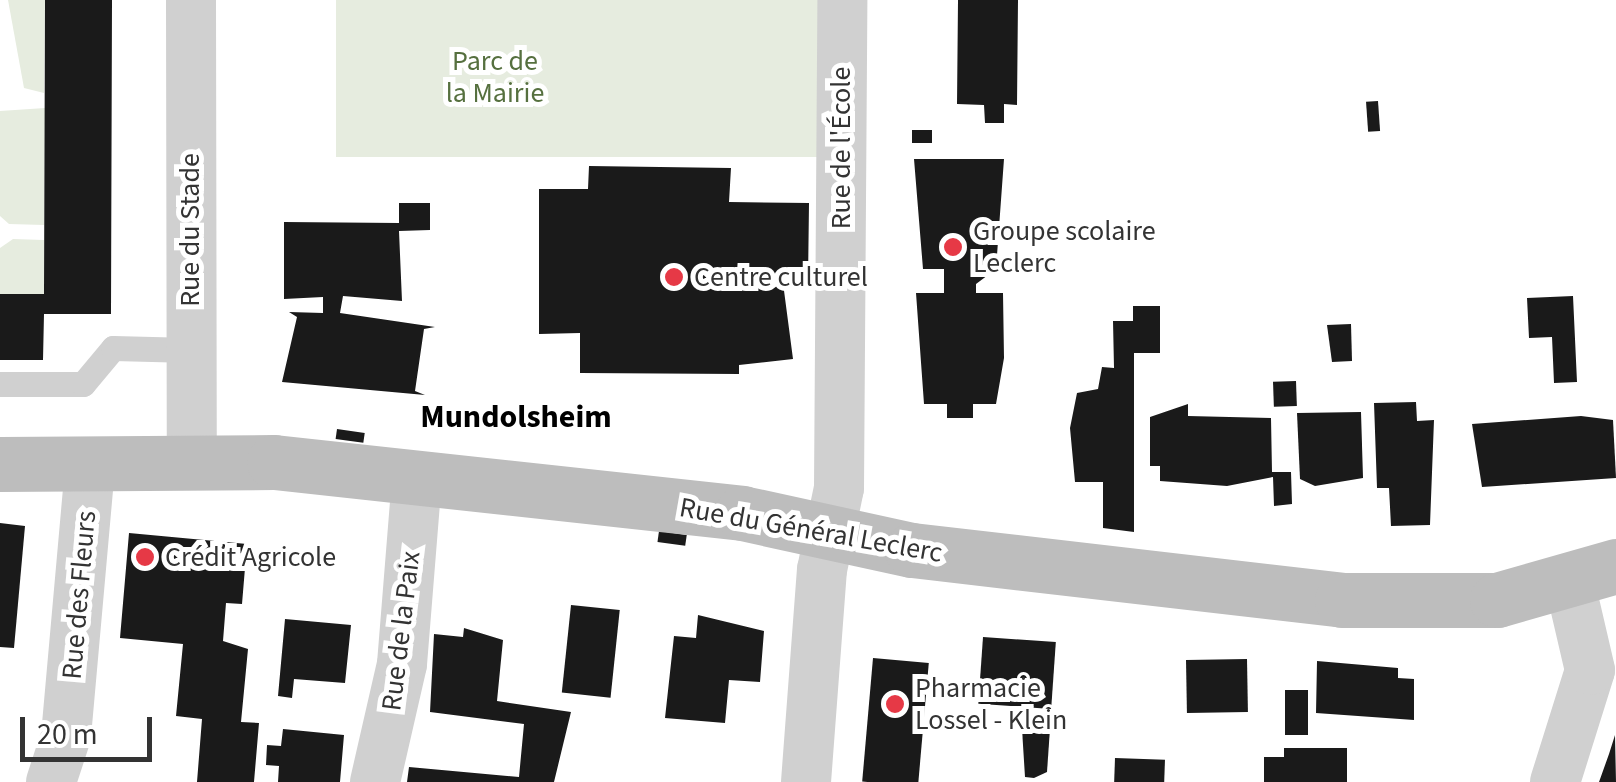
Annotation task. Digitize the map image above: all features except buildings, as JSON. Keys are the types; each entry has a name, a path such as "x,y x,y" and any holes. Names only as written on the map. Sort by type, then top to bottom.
{"street":[{"name":"Rue du Stade","path":"191,0 192,460"},
{"name":"Rue de l'École","path":"806,782 830,536 839,488 842,0"},
{"name":"Rue du Général Leclerc","path":"0,464 192,460 417,478 742,514 830,536 1342,600 1454,604 1593,575"},
{"name":"Rue des Fleurs","path":"51,782 66,736 90,465"},
{"name":"Rue de la Paix","path":"375,782 402,664 417,478"},
{"path":"1593,575 1616,613"},
{"path":"1555,782 1590,670 1593,575"}],"lane":[{"path":"0,384 83,384 113,348 191,350"}],"green space":[{"path":"8,0 45,0 44,93 24,88"},
{"name":"Parc de la Mairie","path":"336,0 827,0 827,157 336,157"},
{"path":"45,108 44,225 9,224 0,216 0,111"},
{"path":"13,239 44,240 44,294 0,294 0,248"}],"place":[{"name":"Groupe scolaire Leclerc","path":"953,247"},
{"name":"Centre culturel","path":"674,277"},
{"name":"Crédit Agricole","path":"145,557"},
{"name":"Pharmacie Lossel - Klein","path":"895,704"}],"district":[{"name":"Mundolsheim","path":"516,417"}]}
